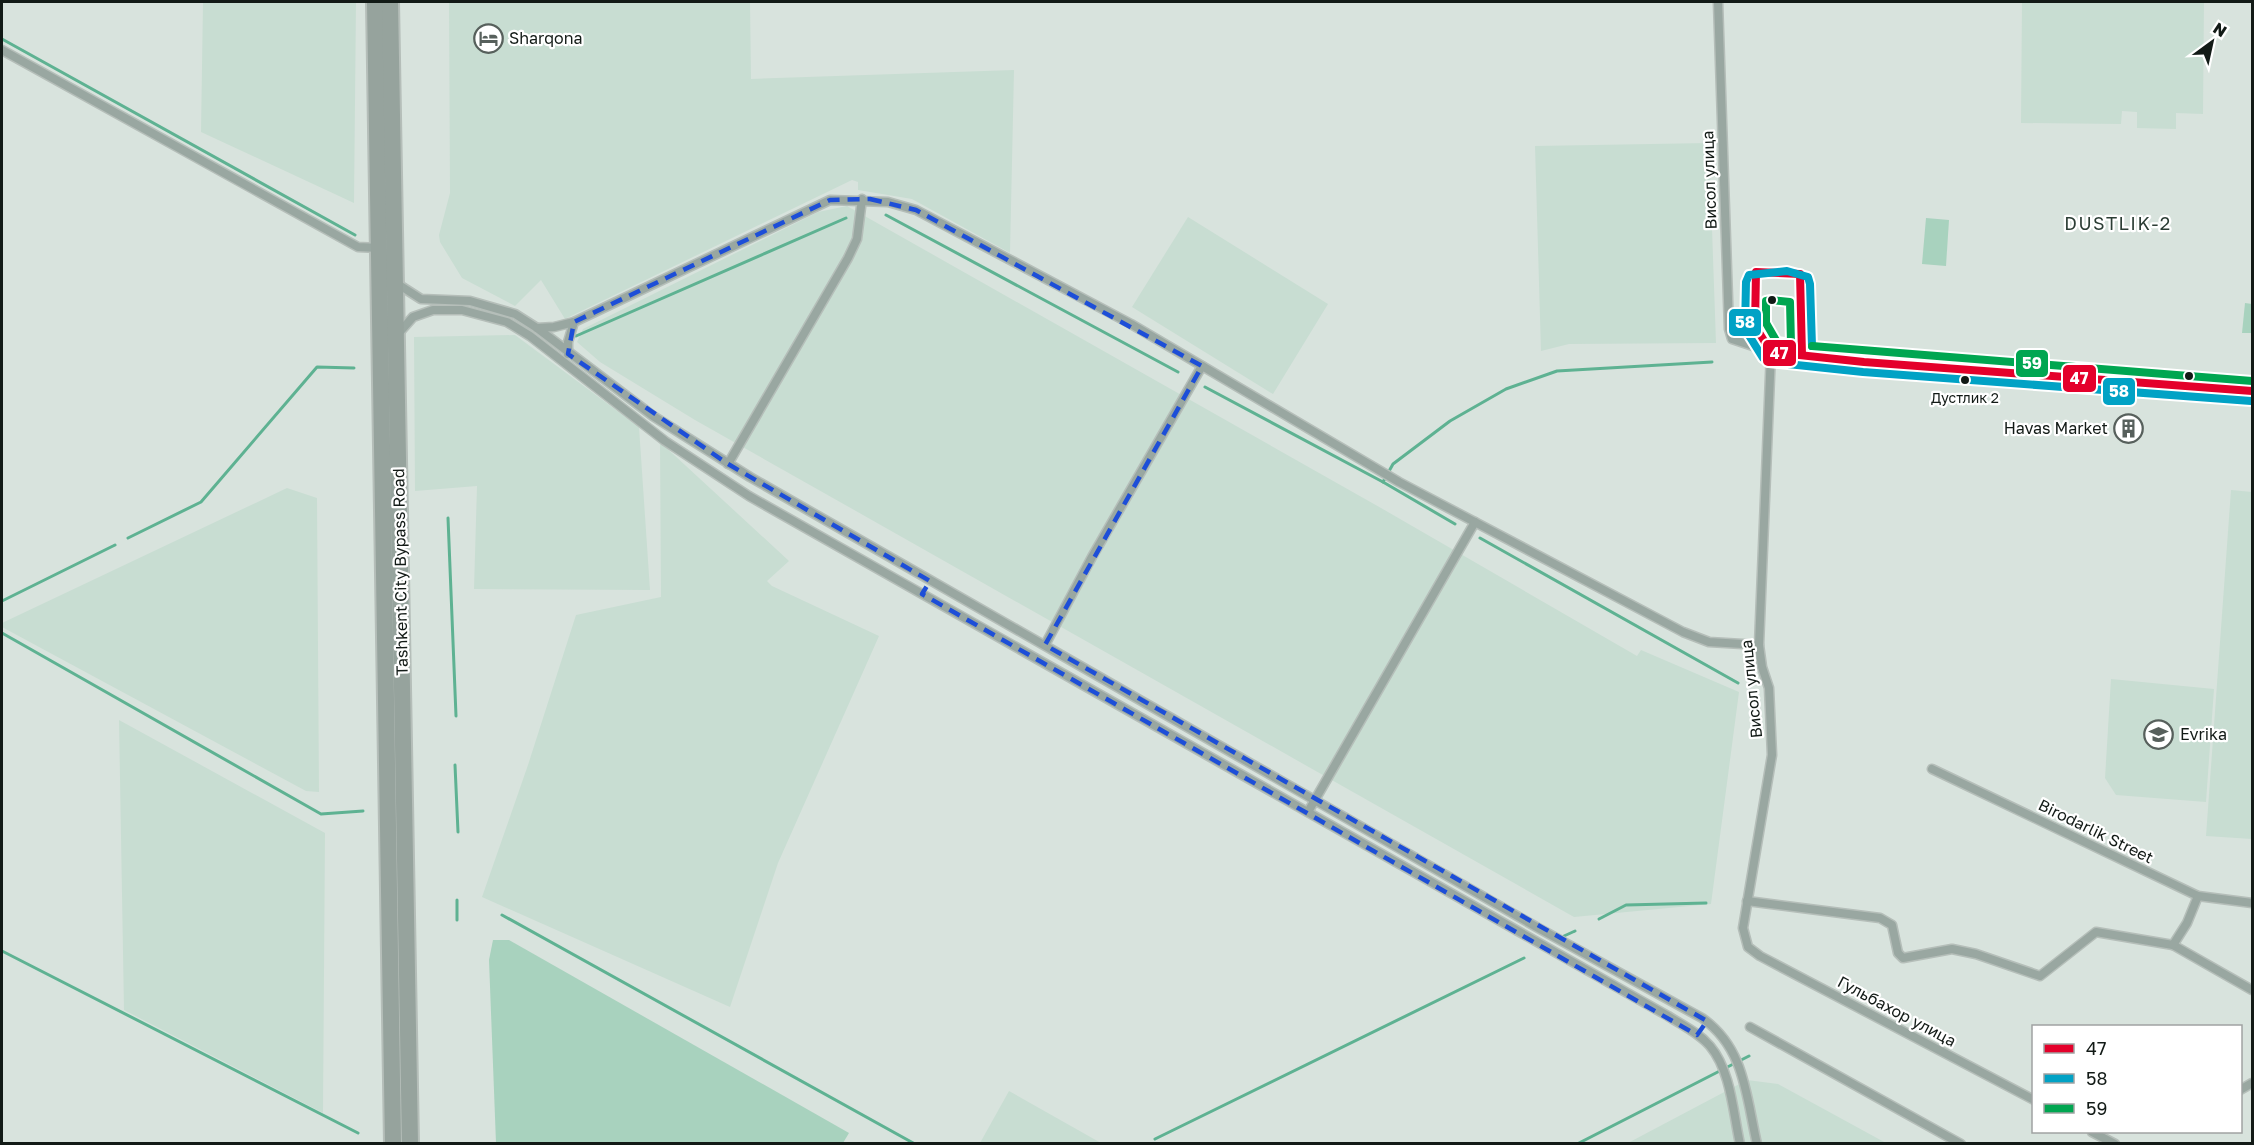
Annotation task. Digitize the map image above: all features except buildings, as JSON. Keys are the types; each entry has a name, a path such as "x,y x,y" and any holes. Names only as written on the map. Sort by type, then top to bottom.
{"highway":[{"name":"Tashkent City Bypass Road","path":"375,2 393,1143"},
{"name":"Tashkent City Bypass Road","path":"390,2 410,1143"},
{"path":"383,614 392,618 401,614"}],"street":[{"name":"Висол улица","path":"1718,2 1729,329 1732,339 1771,352 1759,645 1762,667 1769,688 1772,755 1743,928 1748,947"},
{"path":"2,50 358,247 379,248"},
{"path":"728,464 848,258 857,239 862,199"},
{"path":"537,328 574,322 830,200 888,201 916,210 1131,324 1387,475 1697,638 1759,645"},
{"path":"394,282 421,299 483,303 515,314 537,328 645,411 728,464 1707,1022 1723,1036 1736,1056 1757,1143"},
{"path":"395,337 413,317 433,310 462,310 507,322 530,336 665,441 713,474 1697,1035 1710,1046 1726,1077 1740,1143"},
{"path":"568,354 568,342 574,322"},
{"path":"1771,352 1864,362 2253,391"},
{"path":"1045,645 1098,547 1202,366"},
{"path":"1308,812 1475,522"},
{"path":"922,594 930,581"},
{"name":"Birodarlik Street","path":"1932,769 2198,896 2253,903"},
{"path":"2173,945 2187,923 2198,896"},
{"path":"1747,901 1880,918 1892,925 1898,952 1903,958 1952,949 1976,954 2040,976 2096,932 2162,941 2253,990"},
{"name":"Гульбахор улица","path":"1748,947 1760,956 2032,1099"},
{"path":"1697,1035 1707,1022"},
{"path":"1750,1027 1961,1143"},
{"path":"2096,1133 2115,1143"}],"highlighted area":[{"path":"870,199 916,210 1202,366 1045,645 1707,1021 1697,1035 922,594 930,581 728,464 568,354 574,322 830,200"}],"shaded area":[{"path":"203,2 356,2 354,203 201,132"},
{"path":"449,2 750,2 751,79 1014,70 1010,253 912,199 858,190 858,182 852,180 565,319 541,280 515,306 462,278 440,242 439,235 450,193"},
{"path":"2022,2 2204,2 2203,114 2176,113 2176,129 2137,128 2137,112 2122,111 2121,124 2021,123"},
{"path":"1709,143 1716,343 1569,344 1541,351 1535,146"},
{"path":"847,206 1381,508 1637,656 1641,650 1739,692 1711,904 1574,917 695,420 600,362 577,342 583,329 818,212"},
{"path":"1188,217 1328,304 1273,394 1132,307"},
{"path":"515,335 639,427 650,590 474,589 477,486 415,491 414,337"},
{"path":"660,442 789,561 767,581 772,586 879,636 778,863 730,1007 482,897 528,765 576,615 661,597"},
{"path":"287,488 317,498 319,792 306,791 2,627 2,623"},
{"path":"2231,490 2252,492 2252,839 2206,836"},
{"name":"Evrika","path":"2111,679 2214,689 2206,802 2116,795 2105,778"},
{"path":"119,720 325,833 323,1113 124,1010"},
{"path":"1747,1080 1778,1084 1886,1143 1626,1144"},
{"path":"1009,1091 1101,1143 980,1143"}],"green space":[{"path":"1926,218 1949,220 1946,266 1922,264"},
{"path":"2245,303 2252,304 2252,333 2242,333"},
{"path":"493,940 509,940 849,1133 843,1143 496,1143 489,960"}],"waterway":[{"path":"2,39 355,235"},
{"path":"886,215 1178,372"},
{"path":"576,336 846,218"},
{"path":"1383,482 1393,464 1450,421 1506,389 1557,371 1712,362"},
{"path":"128,538 201,502 317,367 354,368"},
{"path":"1205,387 1383,482 1455,524"},
{"path":"448,518 456,716"},
{"path":"1480,538 1738,683"},
{"path":"2,601 115,545"},
{"path":"2,633 321,814 363,811"},
{"path":"455,765 458,832"},
{"path":"457,900 457,920"},
{"path":"1599,919 1626,905 1706,903"},
{"path":"502,915 915,1144"},
{"path":"1564,936 1575,931"},
{"path":"2,951 358,1133"},
{"path":"1155,1139 1524,958"},
{"path":"1577,1144 1749,1056"}],"transit line":[{"name":"58","path":"1812,346 1808,277 1787,271 1749,275 1746,282 1745,329 1763,358 1769,362 1863,372 2251,401"},
{"name":"47","path":"1802,355 1800,274 1756,272 1755,326 1771,352 1864,362 2252,391"},
{"name":"59","path":"1771,300 1790,302 1791,344 1777,342 1766,323 1766,301 1771,300"},
{"name":"59","path":"1812,346 2252,381"}],"place":[{"name":"Sharqona","path":"488,38"},
{"name":"Дустлик 2","path":"1965,380"},
{"name":"Havas Market","path":"2129,428"},
{"name":"Evrika","path":"2159,734"}],"district":[{"name":"DUSTLIK-2","path":"2118,223"}]}
